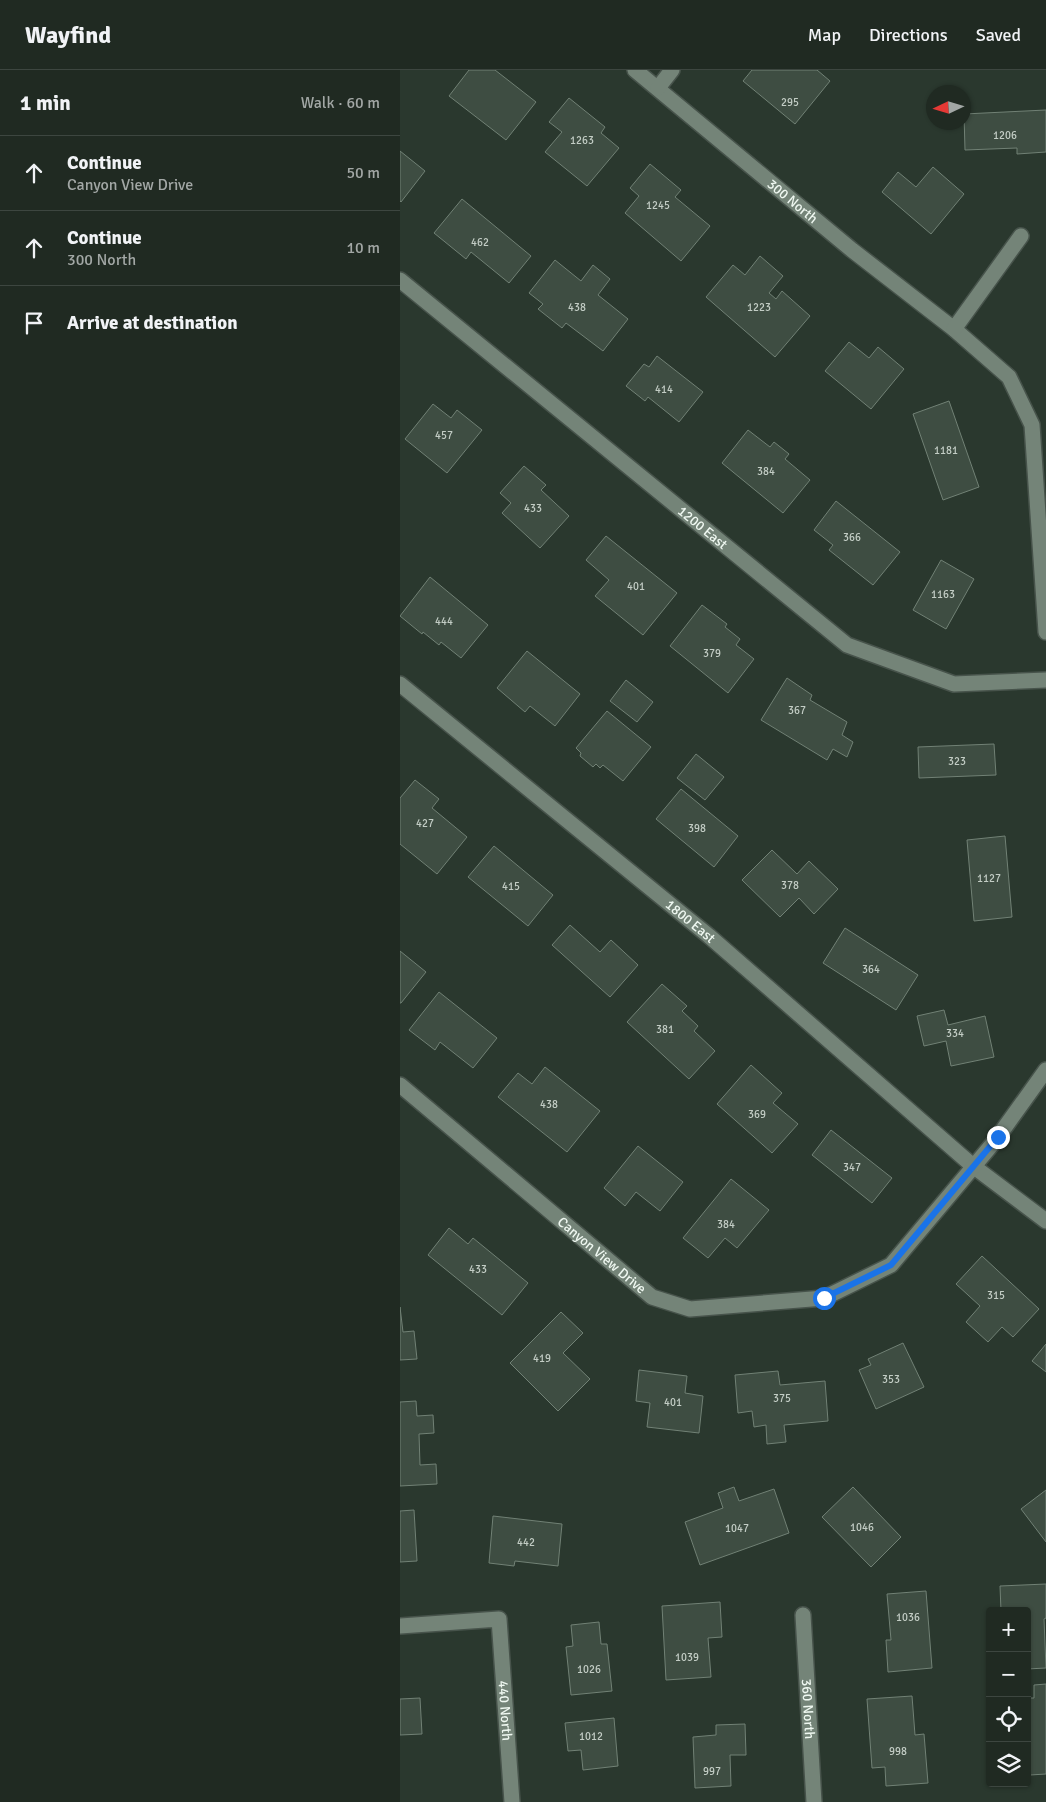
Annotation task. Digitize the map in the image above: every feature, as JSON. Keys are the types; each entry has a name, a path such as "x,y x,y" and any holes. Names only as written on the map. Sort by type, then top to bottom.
{"street":[{"name":"300 North","path":"635,70 852,250 954,329 1009,377 1032,426 1046,632"},
{"path":"658,88 672,70"},
{"path":"954,329 1021,236"},
{"name":"1200 East","path":"400,280 847,645 954,684 1046,680"},
{"name":"1800 East","path":"400,684 709,936 973,1166 1046,1221"},
{"path":"973,1166 995,1142 1046,1070"},
{"name":"Canyon View Drive","path":"400,1086 652,1296 690,1309 824,1298 891,1265 973,1166"},
{"name":"360 North","path":"803,1614 814,1802"},
{"name":"440 North","path":"400,1626 499,1619 512,1802"}],"building":[{"path":"469,70 495,70 536,102 506,140 449,96"},
{"path":"752,70 817,70 830,81 795,124 743,81"},
{"path":"569,98 605,127 601,133 619,148 587,186 545,152 562,132 549,122"},
{"path":"1046,110 1046,152 1017,154 1017,148 965,150 964,130 971,130 971,114"},
{"path":"400,151 425,171 401,202 400,201"},
{"path":"650,164 681,190 675,197 710,226 681,261 625,213 639,196 630,188"},
{"path":"933,167 964,194 931,234 882,192 898,172 916,187"},
{"path":"462,199 531,256 509,283 471,252 466,259 434,233"},
{"path":"760,256 783,276 769,293 776,299 782,291 810,316 775,357 706,297 733,265 745,275"},
{"path":"555,260 581,281 593,265 610,279 598,295 628,319 603,351 566,323 562,328 538,309 543,304 529,293"},
{"path":"849,342 869,358 878,347 904,369 871,409 825,371"},
{"path":"657,356 703,392 679,422 648,397 645,401 626,386 644,364 649,367"},
{"path":"949,401 979,487 943,500 913,414"},
{"path":"433,404 451,418 457,410 482,430 447,473 405,439"},
{"path":"748,430 770,447 774,442 789,454 785,459 810,480 783,513 722,463"},
{"path":"524,466 546,485 541,490 569,516 540,548 502,513 511,503 500,493"},
{"path":"836,501 900,552 873,585 829,550 833,545 814,530"},
{"path":"606,536 677,593 643,635 595,596 609,580 586,560"},
{"path":"941,560 974,579 946,629 913,610"},
{"path":"430,577 488,625 461,658 441,642 439,645 423,632 422,634 400,616"},
{"path":"702,605 727,624 725,627 740,639 736,645 754,659 728,693 670,646"},
{"path":"527,651 580,694 555,726 530,706 525,712 497,688"},
{"path":"787,678 812,695 810,700 847,722 842,735 853,742 847,757 833,749 827,760 761,720"},
{"path":"626,680 653,702 637,722 610,701"},
{"path":"607,711 651,747 623,781 603,765 600,768 596,764 593,767 580,756 581,753 576,748"},
{"path":"994,744 996,775 919,778 918,747"},
{"path":"696,754 724,777 705,800 677,778"},
{"path":"415,780 439,799 432,808 467,837 437,874 400,844 400,798"},
{"path":"681,789 738,836 714,867 656,819"},
{"path":"1005,836 1012,917 974,921 967,840"},
{"path":"494,846 553,895 528,926 468,877"},
{"path":"772,850 797,874 809,861 838,889 814,914 799,898 780,917 742,880"},
{"path":"570,925 600,952 611,940 638,965 610,997 552,945"},
{"path":"845,928 918,975 896,1010 823,963"},
{"path":"400,951 426,972 401,1003 400,1003"},
{"path":"662,984 687,1006 682,1011 698,1026 694,1031 715,1051 689,1079 627,1022"},
{"path":"439,992 497,1038 473,1068 440,1042 435,1050 409,1030"},
{"path":"944,1010 948,1025 985,1016 994,1057 951,1066 946,1041 924,1046 917,1016"},
{"path":"751,1065 782,1093 773,1103 798,1124 772,1153 717,1104"},
{"path":"545,1067 600,1111 567,1152 498,1097 518,1073 532,1084"},
{"path":"831,1130 892,1178 872,1203 812,1155"},
{"path":"638,1146 683,1182 660,1211 636,1192 625,1206 604,1188"},
{"path":"731,1179 769,1210 737,1248 725,1238 708,1258 683,1238"},
{"path":"449,1228 468,1244 473,1238 528,1283 502,1315 428,1255"},
{"path":"982,1256 1039,1309 1013,1337 1002,1327 988,1342 966,1322 980,1306 956,1284"},
{"path":"400,1307 403,1332 414,1331 417,1359 400,1360"},
{"path":"561,1312 583,1333 563,1353 590,1379 558,1411 510,1363"},
{"path":"903,1343 924,1387 876,1409 859,1370 871,1365 868,1359"},
{"path":"1046,1344 1046,1372 1032,1361"},
{"path":"639,1370 687,1376 685,1393 703,1396 699,1433 647,1427 650,1403 636,1401"},
{"path":"778,1371 780,1385 825,1381 828,1421 784,1425 786,1442 767,1444 766,1425 754,1427 752,1411 738,1413 735,1375"},
{"path":"416,1401 417,1416 433,1415 434,1433 419,1434 420,1465 436,1464 437,1484 400,1486 400,1402"},
{"path":"734,1487 739,1501 774,1489 789,1533 700,1565 685,1522 723,1508 718,1493"},
{"path":"853,1487 901,1537 871,1567 822,1517"},
{"path":"1046,1490 1046,1542 1021,1509"},
{"path":"414,1510 417,1561 400,1562 400,1511"},
{"path":"493,1516 562,1524 558,1566 515,1561 514,1566 489,1563"},
{"path":"1046,1584 1046,1618 1044,1619 1046,1668 1031,1669 1031,1607 1001,1607 1000,1586"},
{"path":"926,1591 932,1668 888,1672 886,1640 891,1640 887,1594"},
{"path":"720,1602 722,1637 708,1638 711,1677 666,1680 662,1606"},
{"path":"599,1622 601,1644 607,1644 612,1691 571,1695 566,1647 573,1646 571,1625"},
{"path":"1046,1684 1046,1774 1031,1775 1031,1698 1034,1698 1034,1685"},
{"path":"912,1696 915,1735 924,1734 928,1783 886,1786 885,1767 872,1768 867,1699"},
{"path":"420,1698 422,1734 400,1735 400,1699"},
{"path":"614,1718 618,1766 583,1770 581,1750 568,1751 565,1723"},
{"path":"745,1724 746,1755 730,1755 731,1786 695,1788 693,1737 716,1735 716,1725"}],"route":[{"path":"824,1298 891,1265 998,1137"}]}
